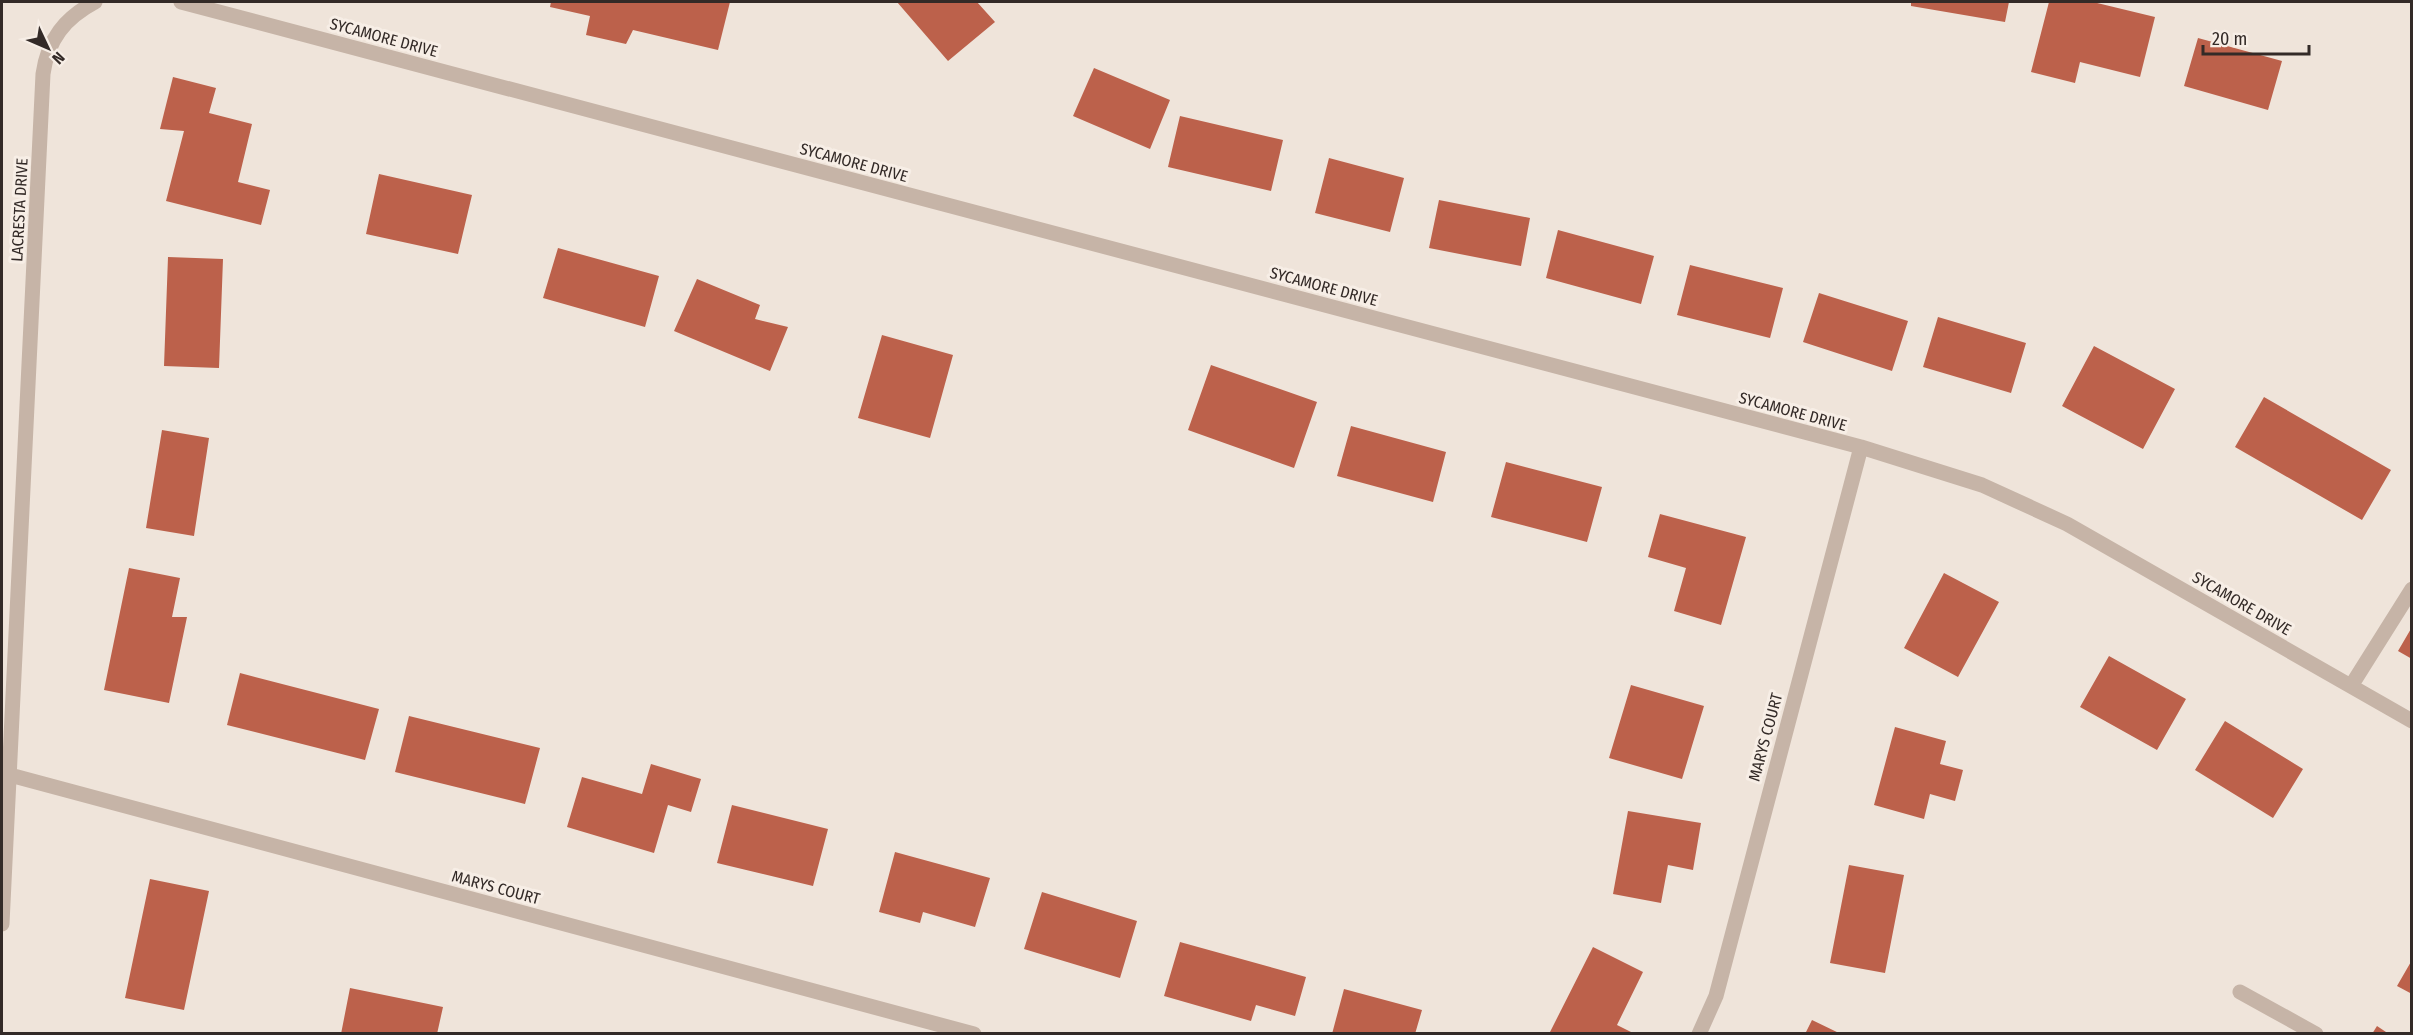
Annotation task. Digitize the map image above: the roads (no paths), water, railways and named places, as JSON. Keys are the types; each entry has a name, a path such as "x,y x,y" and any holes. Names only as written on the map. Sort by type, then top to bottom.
{"street":[{"name":"LACRESTA DRIVE","path":"2,924 43,74 46,54 57,32 75,12 95,2"},
{"name":"SYCAMORE DRIVE","path":"181,2 1861,447 1982,485 2067,524 2412,721"},
{"name":"MARYS COURT","path":"1699,1034 1716,996 1861,447"},
{"path":"2351,686 2412,589"},
{"name":"MARYS COURT","path":"10,775 974,1034"},
{"path":"2240,992 2316,1034"}]}
